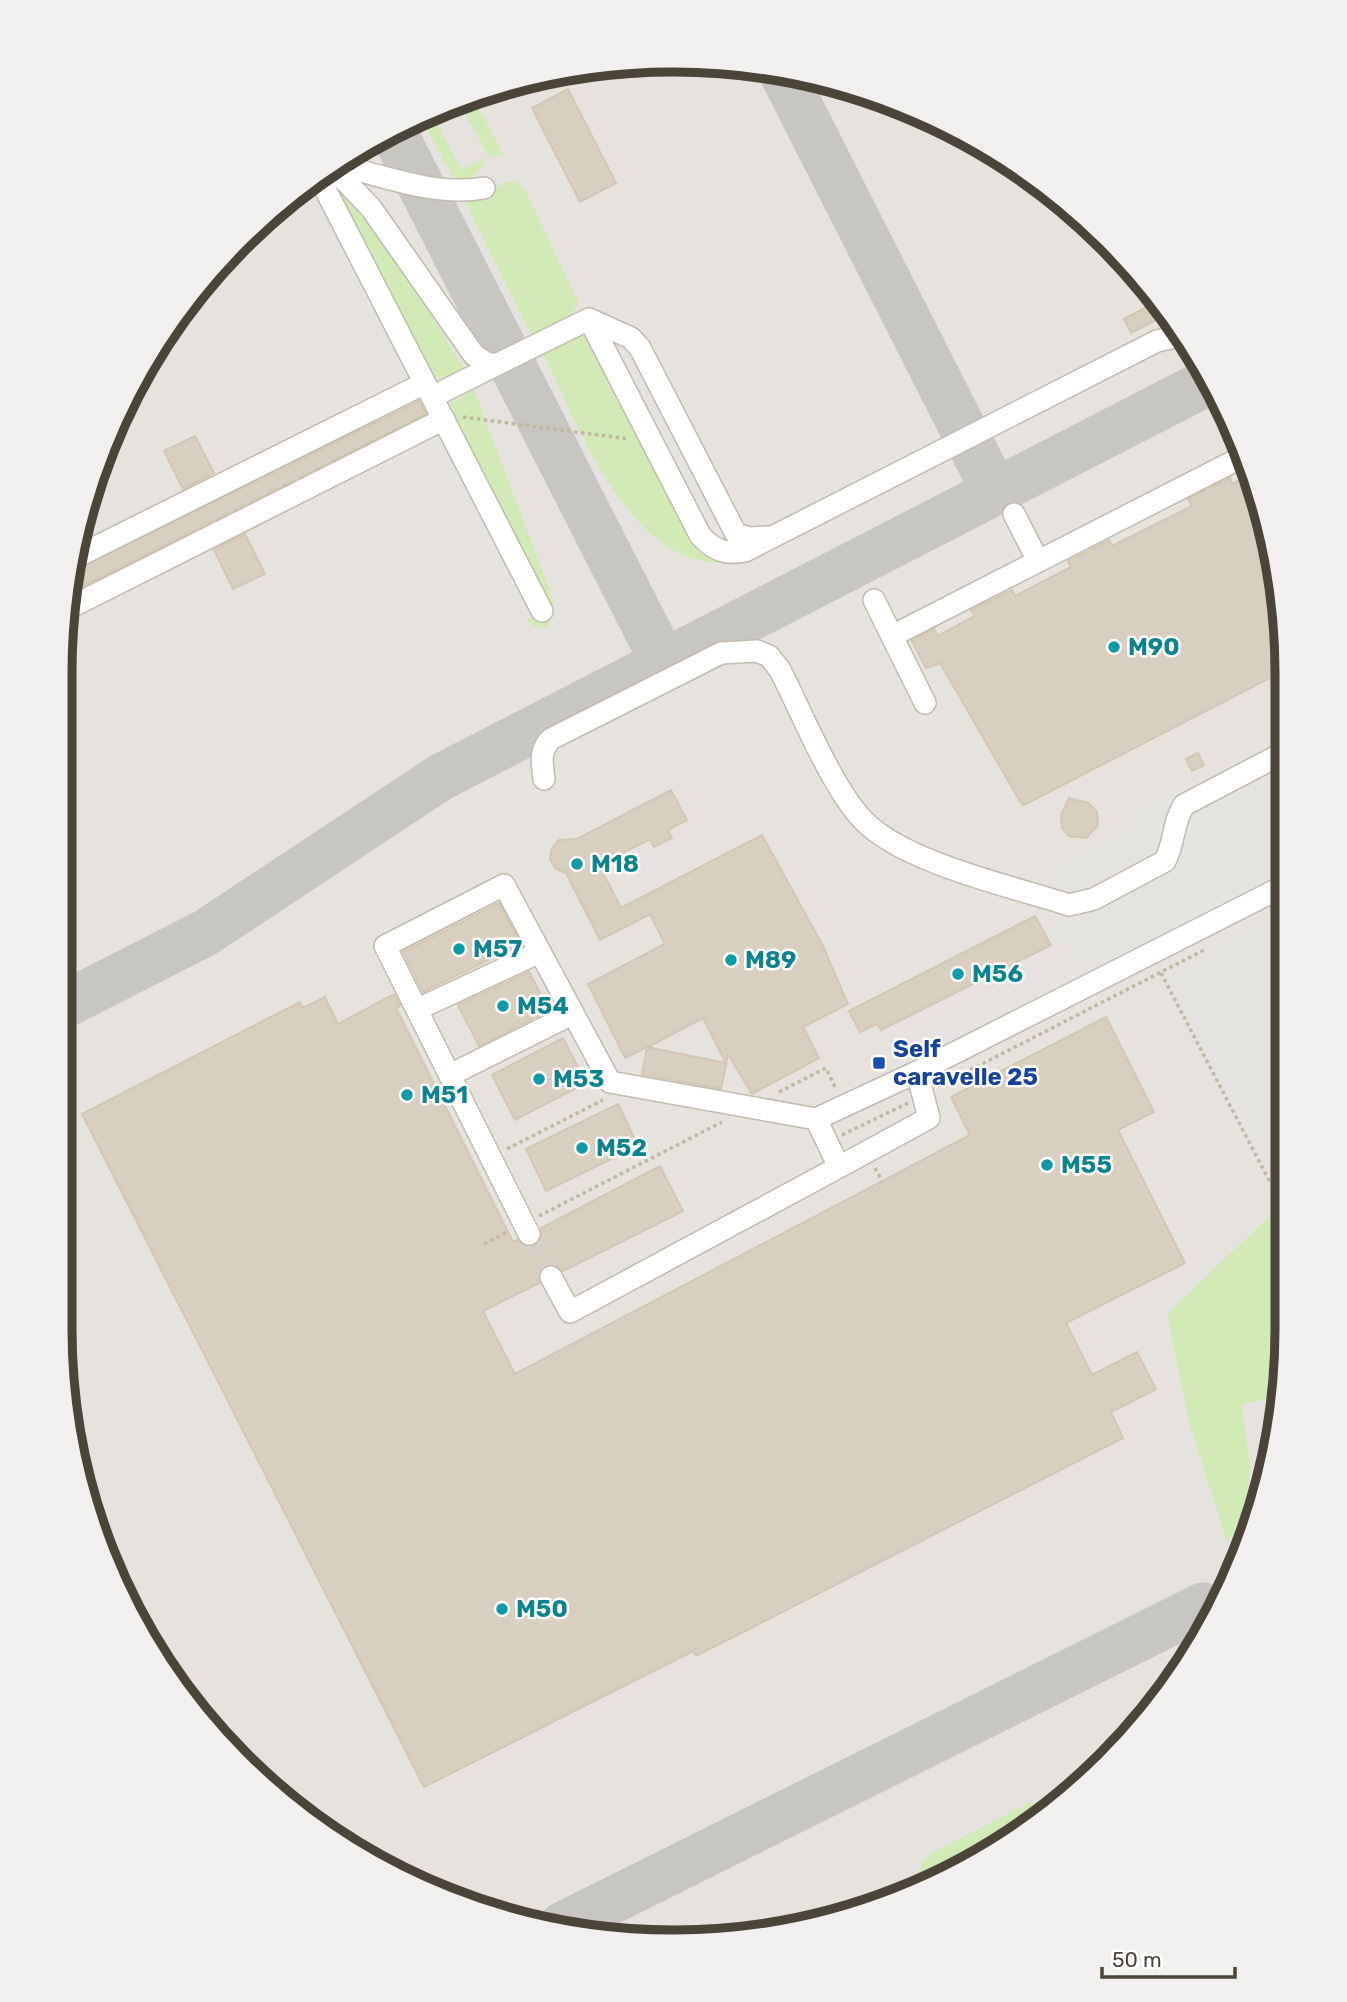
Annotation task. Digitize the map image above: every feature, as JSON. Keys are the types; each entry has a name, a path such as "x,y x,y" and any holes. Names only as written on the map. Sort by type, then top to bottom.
{"lane":[{"path":"346,169 435,188 467,191 484,188"},
{"path":"338,174 371,208 474,355 488,365 498,364"},
{"path":"323,184 429,390 450,418 542,611"},
{"path":"84,553 429,390 498,364 589,319"},
{"path":"589,319 708,544 730,554 745,551 1157,341 1173,338"},
{"path":"589,319 631,338 640,348 736,534 749,538 771,537"},
{"path":"76,605 450,418"},
{"path":"892,636 1236,460"},
{"path":"1014,514 1038,561"},
{"path":"874,600 925,703"},
{"path":"544,779 541,757 551,738 721,653 757,651 769,656 780,670 850,804 885,839 916,855 1069,905 1094,899 1165,861 1172,849 1177,816 1184,805 1275,757"},
{"path":"529,1234 385,946 504,885 610,1083 816,1119 917,1072 1275,891"},
{"path":"418,1009 540,952"},
{"path":"450,1075 572,1014"},
{"path":"551,1277 570,1312 929,1118 917,1072"},
{"path":"816,1119 838,1167"}],"path":[{"path":"450,418 652,442"},
{"path":"1161,973 1275,1187"},
{"path":"748,1107 825,1068 856,1129"},
{"path":"491,1157 615,1094"}],"shaded area":[{"path":"634,73 713,73 752,77 791,83 867,104 940,134 974,152 1040,196 1070,221 1099,248 1151,307 1174,339 1213,407 1243,480 1255,518 1264,556 1274,634 1275,1328 1270,1407 1255,1484 1229,1559 1213,1595 1174,1663 1126,1725 1070,1781 1008,1829 940,1868 867,1898 829,1910 791,1919 713,1929 634,1929 556,1919 480,1898 407,1868 339,1829 307,1806 248,1754 196,1695 152,1629 134,1595 104,1522 83,1446 73,1368 72,674 77,595 92,518 118,443 134,407 173,339 221,277 248,248 307,196 339,173 407,134 480,104 518,92 556,83"},
{"path":"328,194 419,371 399,381 309,203"},
{"path":"626,346 637,352 721,515 690,504 616,350"},
{"path":"446,425 542,611 526,619 427,435"},
{"path":"1275,734 1275,880 1106,966 1067,955 1049,919 1046,870 1129,828 1128,814"},
{"path":"1275,920 1275,1189 1267,1185 1159,978"}],"green space":[{"path":"477,105 503,154 489,157 463,110"},
{"path":"454,114 437,124 462,170 487,158 471,179 455,181 425,126"},
{"path":"507,182 517,182 525,190 578,302 569,319 533,338 465,201"},
{"path":"336,190 353,199 379,231 465,370 446,379 434,376"},
{"path":"586,334 699,543 741,560 703,561 670,548 641,524 615,492 593,456 541,350"},
{"path":"474,390 554,602 548,626 536,627 526,619 550,605 450,409 451,403"},
{"path":"1275,1211 1275,1328 1271,1398 1242,1404 1250,1469 1245,1515 1227,1542 1188,1418 1167,1314"},
{"path":"1029,1803 1043,1804 974,1850 918,1878 922,1863 933,1852"},
{"path":"840,1902 847,1904 829,1910 819,1912"}],"building":[{"path":"568,89 616,183 580,202 532,108"},
{"path":"1150,305 1159,318 1131,333 1124,319"},
{"path":"419,401 426,414 78,588 81,567"},
{"path":"195,436 214,473 183,489 164,451"},
{"name":"M90","path":"1230,478 1232,484 1243,479 1264,556 1274,634 1275,675 1024,805 940,663 926,668 912,641 934,629 938,636 975,616 971,610 1012,590 1015,596 1071,567 1068,561 1109,540 1112,546 1192,506 1188,499"},
{"path":"245,534 265,574 233,589 214,550"},
{"path":"1198,753 1204,765 1192,771 1186,759"},
{"name":"M89","path":"671,790 687,820 668,830 672,838 654,847 650,839 599,865 621,908 762,835 823,946 848,1004 803,1027 819,1058 752,1094 728,1054 721,1089 642,1074 647,1047 625,1058 588,984 665,944 650,914 600,940 566,873 556,869 550,859 552,848 559,840 577,839","holes":["703,1018 726,1063 647,1047"]},
{"path":"1069,798 1088,803 1097,812 1098,825 1086,838 1069,836 1062,828 1061,815"},
{"name":"M57","path":"499,903 521,944 423,992 403,952"},
{"name":"M56","path":"1035,916 1051,945 881,1030 877,1024 860,1032 849,1011"},
{"name":"M54","path":"529,972 549,1010 479,1046 458,1005"},
{"path":"394,994 400,1006 396,1008 513,1242 517,1240 528,1247 535,1245 542,1235 541,1228 660,1166 683,1211 563,1271 557,1266 545,1265 540,1271 539,1283 483,1311 515,1374 970,1135 951,1097 1106,1017 1154,1112 1118,1130 1185,1263 1066,1323 1092,1375 1137,1352 1156,1389 1111,1412 1123,1438 696,1656 693,1651 424,1787 82,1114 300,1002 303,1008 325,997 338,1024"},
{"name":"M53","path":"563,1038 586,1083 515,1120 492,1075"},
{"name":"M52","path":"618,1104 638,1146 546,1191 526,1149"}],"taxiway":[{"path":"787,82 994,490"},
{"path":"397,139 663,661"},
{"path":"72,1001 205,933 441,777 1202,385"},
{"path":"571,1921 1203,1606"}],"tunnel":[{"path":"529,1234 551,1277"}],"place":[{"name":"M90","path":"1114,647"},
{"name":"M18","path":"577,864"},
{"name":"M57","path":"459,949"},
{"name":"M89","path":"731,960"},
{"name":"M56","path":"958,974"},
{"name":"M54","path":"503,1006"},
{"name":"Self caravelle 25","path":"879,1063"},
{"name":"M53","path":"539,1079"},
{"name":"M51","path":"407,1095"},
{"name":"M52","path":"582,1148"},
{"name":"M55","path":"1047,1165"},
{"name":"M50","path":"502,1609"}]}
